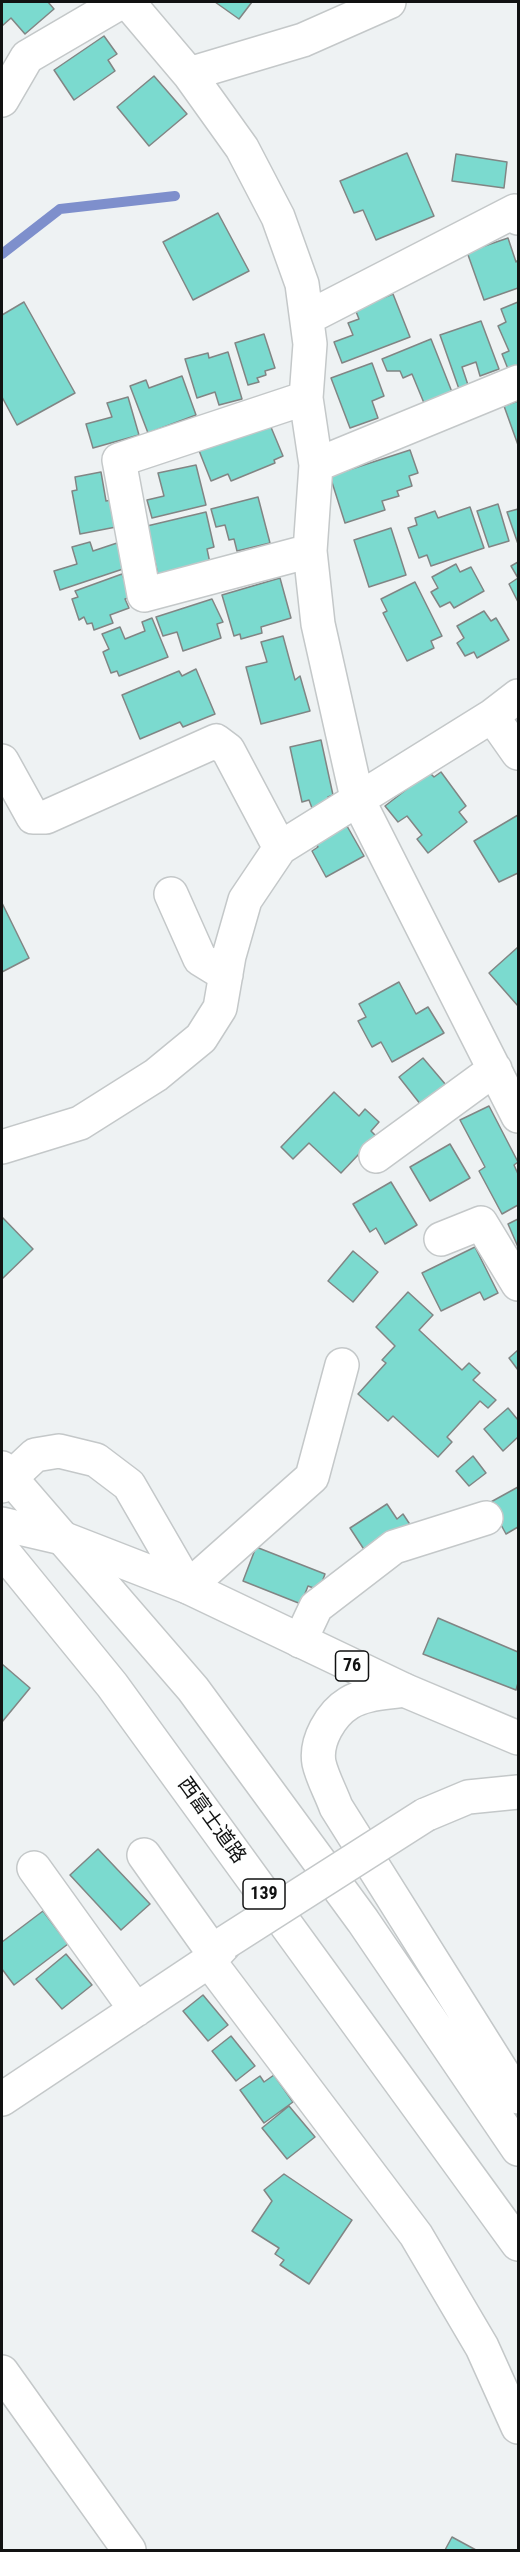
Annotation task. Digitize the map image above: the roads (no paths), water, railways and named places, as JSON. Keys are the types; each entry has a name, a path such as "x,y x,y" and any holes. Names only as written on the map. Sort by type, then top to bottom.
{"main road":[{"path":"2,100 27,57 121,2"},
{"path":"128,2 189,74 242,148 278,217 302,284 310,344 306,398 316,465 310,551 318,624 357,798 519,1116"},
{"path":"189,74 303,40 389,2"},
{"path":"307,318 516,211 519,218"},
{"path":"316,465 519,382"},
{"path":"306,398 119,460 144,595 310,551"},
{"path":"2,1147 80,1122 156,1075 201,1038 220,1008 245,900 280,848 492,716 519,696"},
{"path":"492,716 519,753"},
{"path":"2,761 33,817 46,817 216,741 228,750 280,848"},
{"path":"171,894 200,959 226,975"},
{"path":"376,1156 495,1069"},
{"path":"441,1239 481,1223 519,1284"},
{"path":"188,1587 312,1477 342,1365"},
{"path":"188,1587 129,1485 96,1460 59,1451 35,1455 4,1477 62,1538 194,1689 363,1921 519,2149"},
{"path":"300,1641 316,1607 394,1547 486,1518"},
{"path":"2,1524 62,1538 188,1587"},
{"name":"西富士道路","path":"2,1550 112,1685 519,2244"},
{"name":"76","path":"188,1587 404,1690 519,1738"},
{"path":"404,1690 374,1695 349,1703 328,1725 319,1743 319,1763 336,1807 519,2097"},
{"path":"2,2099 425,1815 468,1797 519,1792"},
{"path":"144,1855 217,1953 416,2235 482,2348 519,2427"},
{"path":"34,1868 136,2010"},
{"path":"2,2372 129,2550"}],"waterway":[{"path":"2,254 60,209 175,196"}]}
